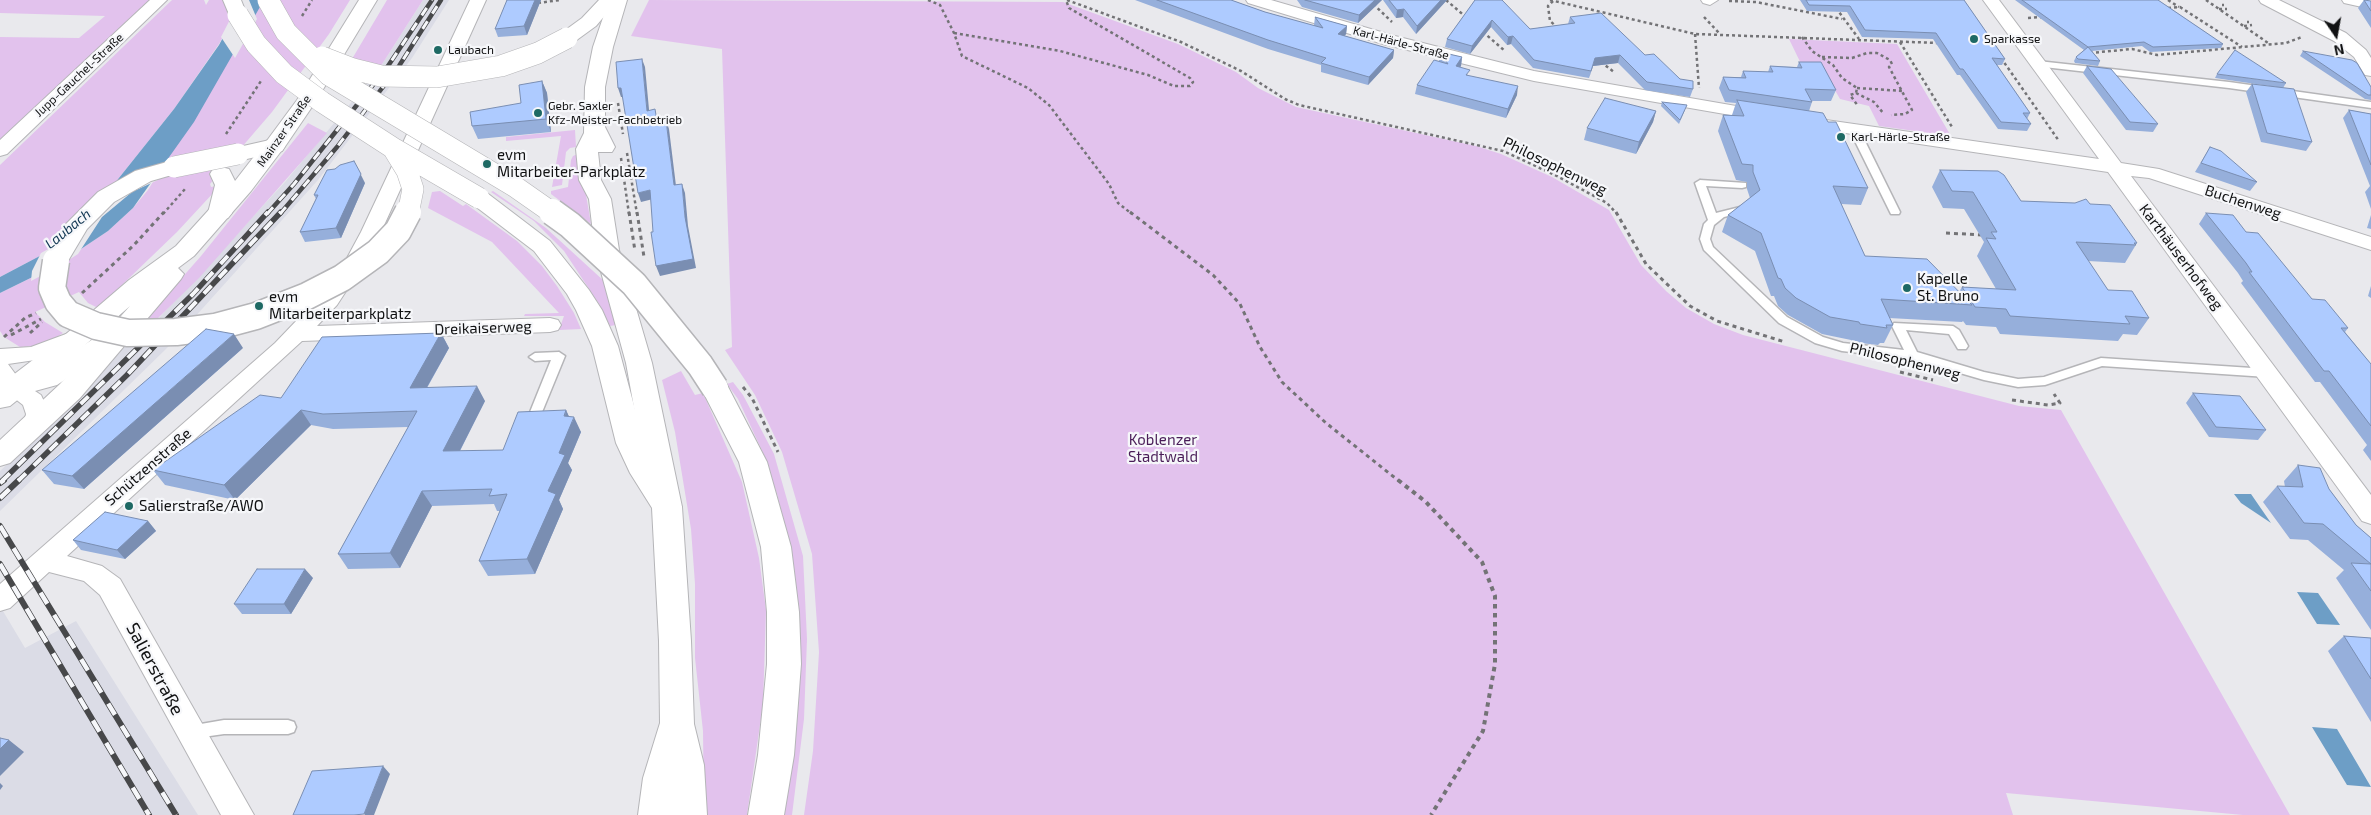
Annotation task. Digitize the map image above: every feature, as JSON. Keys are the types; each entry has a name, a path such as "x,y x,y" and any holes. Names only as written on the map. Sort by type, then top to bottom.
{"main road":[{"path":"232,0 256,44 284,74 322,102 393,148 479,198 542,246 577,290 589,310 604,346 630,443 644,473 667,507"},
{"path":"268,0 286,32 300,48 317,65 341,83 467,156 570,226 634,284 700,365 715,388 753,462 776,547 783,612 784,664 776,755 766,815"},
{"name":"Mainzer Straße","path":"0,456 70,391 165,284 186,251 220,213 274,146 306,101 368,0"},
{"path":"300,48 367,73 418,78 457,74 501,66 538,53 567,38 589,22 609,0"},
{"path":"618,0 603,47 597,74 594,115 595,133 587,149 590,180 600,199 607,250 639,363 652,420 667,507 675,641 676,724 686,764 689,815"},
{"path":"274,146 174,167 143,176 112,193 94,207 72,232 56,261 52,288 58,302 68,314 85,323 121,332 144,334 208,328 256,316 321,290 355,270 378,252 405,221 412,203 413,189 407,171 393,148"},
{"path":"174,167 208,169 221,174 226,185 220,213"},
{"name":"Mainzer Straße","path":"5,385 86,331 138,286 186,251"},
{"path":"656,815 661,778 676,724"}],"street":[{"name":"Jupp-Gauchel-Straße","path":"0,150 159,0"},
{"path":"297,334 329,300 361,252 478,0"},
{"name":"Karl-Härle-Straße","path":"1254,0 1389,40 1534,76 1700,106 2113,166"},
{"name":"Karthäuserhofweg","path":"1991,0 2371,514"},
{"path":"2350,0 2371,4"},
{"path":"2275,1 2340,37 2360,54 2371,71"},
{"name":"Buchenweg","path":"2113,166 2152,173 2371,244"},
{"name":"Dreikaiserweg","path":"297,334 550,325"},
{"name":"Mainzer Straße","path":"5,385 49,379 126,328"},
{"path":"1,348 24,355 48,350 86,331"},
{"name":"Schützenstraße","path":"0,600 297,334"},
{"path":"5,385 34,401 38,414 36,424"},
{"name":"Salierstraße","path":"43,560 92,573 107,583 115,593 191,735 238,815"}],"lane":[{"path":"2038,64 2229,84 2371,105"},
{"path":"1854,129 1895,212"},
{"path":"1713,220 1700,183 1742,185"},
{"path":"1744,210 1720,215 1713,220 1706,231 1708,248 1783,320 1819,340 1842,347 1912,356 1984,376 2018,383 2045,382 2101,362 2267,373"},
{"path":"1912,356 1898,326 1953,330 1962,346"},
{"path":"534,417 559,356 535,357"},
{"path":"191,735 201,730 219,727 288,727"}],"path":[{"path":"531,4 560,0"},
{"path":"928,0 940,5 954,33 962,56 1028,88 1050,105 1109,184 1118,203 1212,275 1240,304 1260,347 1282,382 1326,423 1426,502 1482,562 1495,596 1495,664 1483,731 1432,815"},
{"path":"954,33 1060,51 1148,75 1174,86 1190,86 1193,82 1190,78 1069,8 1067,0"},
{"name":"Philosophenweg","path":"1067,0 1181,42 1241,70 1285,99 1299,105 1478,144 1503,151 1555,175 1607,203 1614,209 1646,264 1690,306 1717,322 1792,344"},
{"path":"1446,0 1468,19"},
{"path":"1557,27 1550,21 1548,6 1552,0 1695,34 1946,44"},
{"path":"1571,0 1575,6"},
{"path":"1709,0 1756,2 1842,20"},
{"path":"2168,0 2243,48"},
{"path":"2206,0 2271,44"},
{"path":"2219,9 2227,8 2222,5 2224,5"},
{"path":"1836,6 1842,20 1859,40"},
{"path":"2160,9 2180,7"},
{"path":"2007,20 2045,17"},
{"path":"2244,26 2252,25 2247,22 2249,22"},
{"path":"2081,68 2080,54 2132,49 2157,55 2243,48 2286,43 2326,29"},
{"path":"1483,32 1534,76"},
{"path":"1695,34 1700,106"},
{"path":"1802,37 1812,51 1833,65 1842,78 1857,88 1903,90"},
{"path":"1900,42 1963,144"},
{"path":"1822,57 1852,58 1867,53 1885,56 1890,60 1892,64 1889,67 1912,110 1898,116 1876,114"},
{"path":"1999,54 2072,160"},
{"path":"1594,56 1646,97"},
{"path":"1857,88 1856,92 1850,95 1858,106"},
{"path":"1856,92 1874,102 1884,114"},
{"path":"622,123 625,143"},
{"path":"626,152 644,261"},
{"path":"621,154 636,252"},
{"path":"1946,233 1990,235"},
{"path":"1958,276 1965,289"},
{"path":"1,348 25,318 40,312"},
{"path":"28,335 47,315"},
{"name":"Philosophenweg","path":"1896,370 1942,382"},
{"path":"2008,399 2048,405 2060,402 2045,382"}],"shaded area":[{"path":"423,0 449,0 412,58 318,180 167,348 0,511 0,471 124,347 132,347 285,182 379,69"},
{"path":"0,606 25,648 76,621 198,815 0,815"}],"green space":[{"path":"0,0 150,0 0,141 0,37 79,38 105,16 0,13"},
{"path":"172,0 204,0 206,5 209,0 243,0 219,44 174,109 83,223 53,249 0,277 0,165"},
{"path":"264,0 350,0 329,34 272,112 210,184 211,187 217,186 215,191 177,232 98,308 88,303 79,292 35,312 45,322 63,333 52,340 35,346 20,347 4,337 0,331 0,293 57,265 108,231 133,208 148,190"},
{"path":"387,0 423,0 379,69 352,59"},
{"name":"Koblenzer Stadtwald","path":"649,0 1063,2 1178,44 1236,72 1258,88 1296,107 1476,146 1501,154 1552,177 1609,210 1641,265 1666,291 1686,308 1714,324 1743,335 2019,406 2061,410 2290,815 2243,815 2006,793 2013,815 804,815 813,751 819,652 812,554 782,452 755,395 725,350 732,347 722,49 631,36"},
{"path":"1789,39 1897,44 1951,136 1879,126 1869,106 1840,99 1832,85 1806,74"},
{"path":"308,123 327,133 199,278 153,323 143,322 201,256"},
{"path":"575,130 576,147 570,148 566,152 562,185 552,187 561,136 506,141 506,137"},
{"path":"580,153 591,224 551,194 551,191 568,187 571,160 573,156"},
{"path":"440,191 463,206 466,204 517,241 542,266 557,286 574,313 581,329 559,330 564,316 524,316 525,314 559,313 492,242 428,208 432,192"},
{"path":"493,191 546,228 604,281 616,325 610,326 599,304 564,251 534,221 491,192"},
{"path":"681,371 695,395 703,393 742,482 759,558 766,610 763,704 747,815 704,815 703,731 695,658 695,584 691,529 675,432 662,380"},
{"path":"733,382 743,395 774,454 803,556 807,639 804,719 792,815 784,815 794,737 794,577 792,553 777,494 764,455 738,399 727,384"}],"water":[{"path":"243,0 264,0 194,122 133,208 108,231 57,265 0,293 0,277 53,249 83,223 174,109 219,45"},
{"path":"2234,494 2251,494 2271,523 2241,503"},
{"path":"2297,592 2318,593 2340,625 2317,624"},
{"path":"2312,727 2337,729 2371,787 2347,785"}],"pier":[{"path":"240,0 249,0 257,19 235,58 221,37"},
{"path":"172,160 158,180 132,192 102,217 78,254 31,281 32,271 41,253 52,247 81,221 124,177"}],"building":[{"path":"507,0 535,0 524,26 495,29"},
{"path":"1157,0 1231,0 1265,12 1323,28 1315,17 1347,26 1338,34 1394,50 1369,77 1321,63 1326,58 1268,40"},
{"path":"1305,0 1375,0 1359,15"},
{"path":"1389,0 1441,0 1417,26 1404,9 1397,10"},
{"path":"1475,0 1502,0 1530,29 1575,23 1570,17 1601,13 1645,55 1654,54 1680,79 1693,81 1693,89 1647,82 1620,55 1595,58 1591,71 1534,60 1513,36 1508,37 1492,20 1472,46 1447,39"},
{"path":"1806,0 1964,0 2005,59 1992,58 2030,113 2023,113 2031,124 2001,122 1963,69 1960,69 1936,33 1865,30 1850,6 1809,5"},
{"path":"2022,0 2158,0 2223,44 2153,47 2144,42 2088,47"},
{"path":"2364,0 2371,1 2371,11"},
{"path":"2088,47 2100,61 2078,59 2076,57"},
{"path":"2235,50 2286,83 2217,74"},
{"path":"2303,51 2352,60 2357,63 2371,87 2371,95 2368,95"},
{"path":"1440,52 1462,57 1456,66 1470,70 1466,75 1518,86 1508,109 1417,85 1434,60 1448,64"},
{"path":"642,59 647,111 655,109 657,121 666,120 674,185 682,184 685,217 693,259 656,266 651,232 653,232 650,190 638,193 621,88 618,88 616,62"},
{"path":"1799,62 1821,62 1836,90 1805,89 1812,102 1729,90 1723,77 1746,78 1743,71 1773,72 1770,66 1802,68"},
{"path":"2087,66 2111,69 2158,124 2130,122"},
{"path":"542,81 546,119 472,126 470,112 521,103 519,85"},
{"path":"2252,84 2294,89 2312,142 2267,133"},
{"path":"1605,98 1656,111 1639,142 1587,128"},
{"path":"1737,100 1823,113 1828,122 1836,122 1868,188 1833,186 1865,256 1927,259 1972,305 1881,299 1893,325 1886,325 1887,328 1830,317 1796,298 1785,288 1781,279 1778,278 1761,233 1728,215 1760,190 1753,172 1753,165 1742,164 1723,115 1744,116"},
{"path":"1662,102 1687,105 1680,120"},
{"path":"2349,110 2371,114 2371,165"},
{"path":"2210,147 2221,151 2257,182 2201,163"},
{"path":"354,161 361,174 336,228 300,232 318,195 314,195 327,170 335,169 340,165"},
{"path":"1940,170 1998,171 2004,175 2021,201 2075,203 2086,199 2090,204 2110,205 2137,243 2134,243 2136,245 2076,242 2108,290 2132,291 2149,318 2125,316 2130,324 2010,316 2006,309 1975,307 1962,287 2016,290 1986,238 1996,239 1991,232 1997,232 1973,192 1952,191"},
{"path":"2206,213 2233,215 2246,232 2258,233 2312,299 2325,300 2348,328 2341,328 2371,364 2371,426 2329,371 2324,371 2249,272 2252,272 2246,263"},
{"path":"206,329 234,334 72,476 42,470"},
{"path":"441,333 410,388 477,386 443,451 503,450 518,412 566,410 564,416 574,417 559,453 565,455 548,491 556,494 527,559 479,561 507,494 489,496 492,489 422,491 390,553 338,554 417,411 323,414 301,410 224,485 153,470 260,395 281,398 322,337"},
{"path":"2193,393 2240,396 2266,430 2216,427"},
{"path":"2298,465 2320,468 2329,489 2356,525 2371,538 2371,564 2323,524 2304,523 2277,486 2303,487"},
{"path":"105,512 148,521 117,550 73,540"},
{"path":"2351,563 2371,564 2371,591"},
{"path":"257,569 305,569 284,604 234,604"},
{"path":"2344,636 2371,638 2371,679"},
{"path":"0,738 9,740 0,749"},
{"path":"383,766 364,814 293,815 312,771"}],"railway":[{"path":"267,214 294,184 388,66 432,0"},
{"path":"280,214 337,147 399,66 441,0"},
{"path":"2,481 193,294 268,212"},
{"path":"18,481 127,375 281,212"},
{"path":"0,483 4,480"},
{"path":"0,498 19,480"},
{"path":"0,526 176,815"},
{"path":"0,564 149,815"}],"place":[{"name":"Sparkasse","path":"1974,39"},
{"name":"Laubach","path":"438,50"},
{"name":"Gebr. Saxler Kfz-Meister-Fachbetrieb","path":"538,113"},
{"name":"Karl-Härle-Straße","path":"1841,137"},
{"name":"evm Mitarbeiter-Parkplatz","path":"487,164"},
{"name":"Kapelle St. Bruno","path":"1907,288"},
{"name":"evm Mitarbeiterparkplatz","path":"259,306"},
{"name":"Salierstraße/AWO","path":"129,506"}]}
